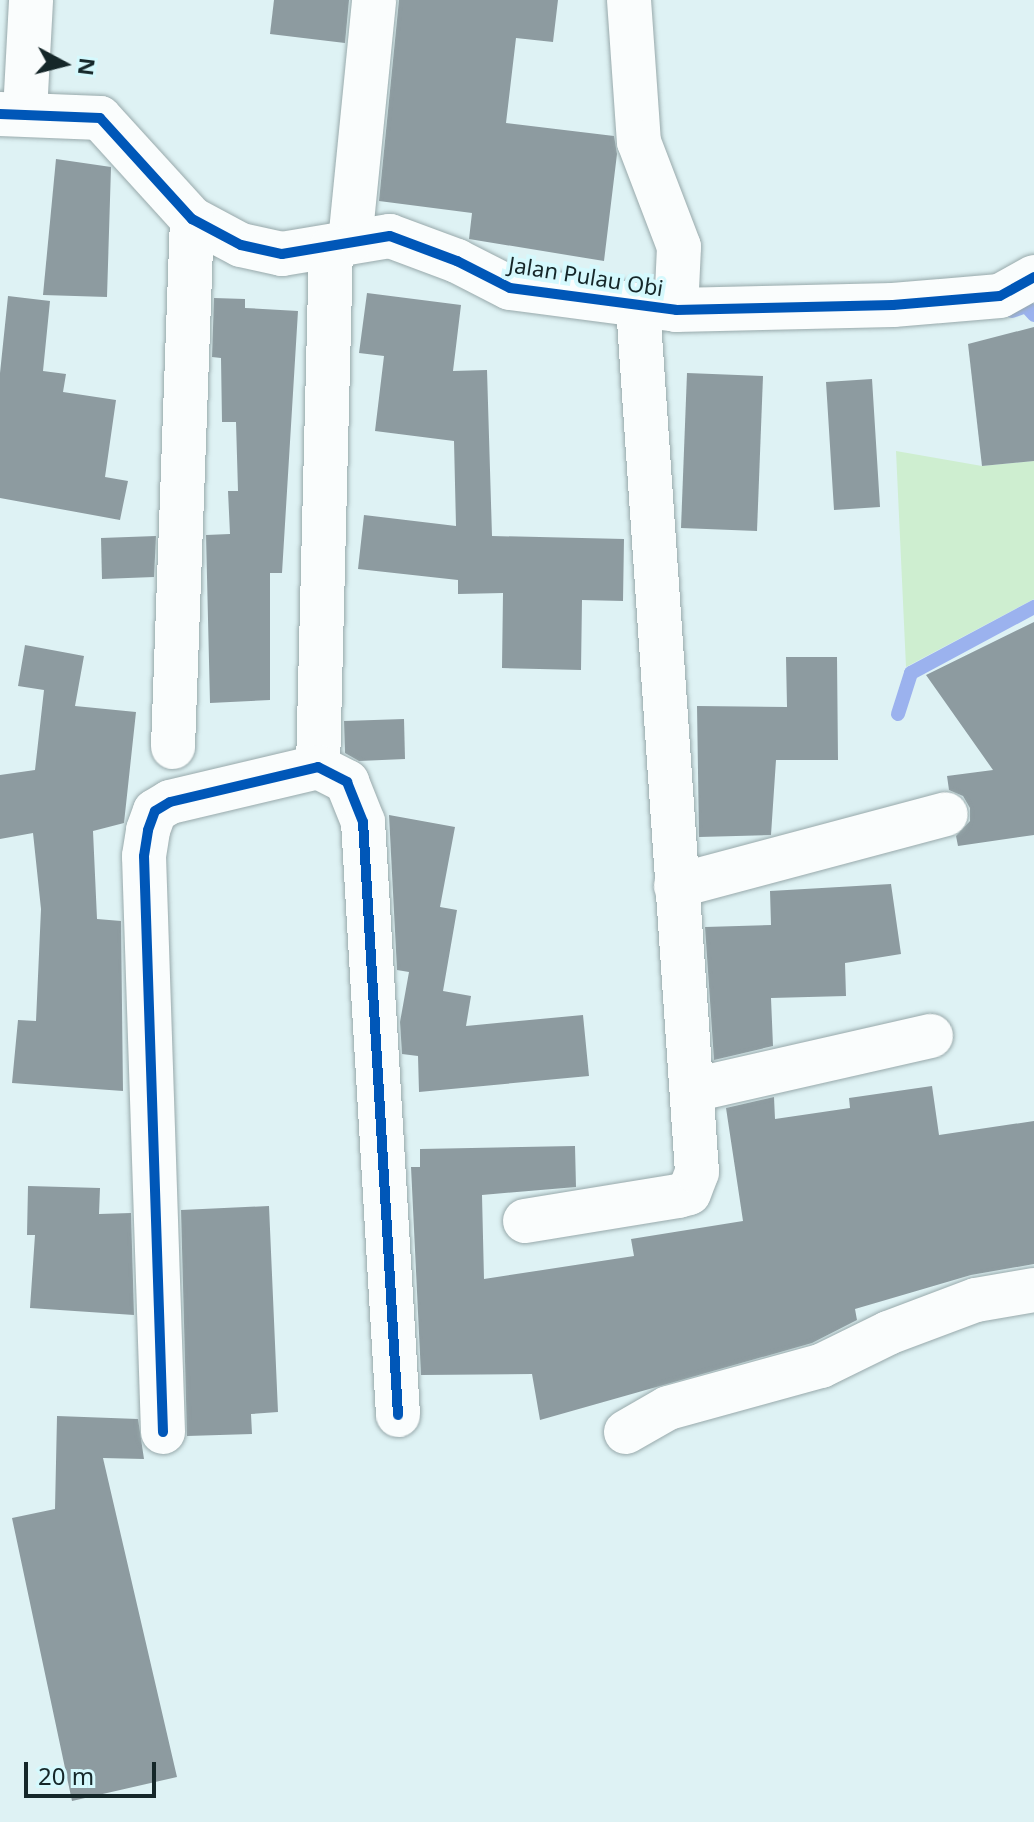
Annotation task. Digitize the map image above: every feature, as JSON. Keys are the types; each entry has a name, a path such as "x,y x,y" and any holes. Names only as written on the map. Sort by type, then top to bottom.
{"street":[{"path":"12,113 31,0"},
{"path":"318,767 341,245 374,0"},
{"path":"525,1221 689,1193 697,1172 676,886 657,309 679,247 639,142 629,0"},
{"name":"Jalan Pulau Obi","path":"12,113 100,118 192,219 241,245 282,254 390,236 457,261 510,288 657,309 893,305 1000,296 1032,284"},
{"path":"173,747 192,219"},
{"path":"163,1432 144,856 148,830 155,811 170,802 318,767 347,782 363,822 398,1415"},
{"path":"676,886 946,814"},
{"path":"693,1090 931,1036"},
{"path":"626,1432 668,1408 821,1366 888,1333 976,1300 1034,1290"}],"green space":[{"path":"896,451 982,466 1034,461 1034,599 906,667"}],"building":[{"path":"274,0 349,0 345,43 270,34"},
{"path":"399,0 558,0 553,42 516,38 506,123 614,136 617,154 604,261 469,239 472,213 379,201"},
{"path":"56,159 111,167 107,297 43,295"},
{"path":"367,293 461,305 453,371 487,370 492,536 624,539 623,601 582,600 581,670 502,668 503,593 458,594 458,580 358,569 364,515 456,526 454,441 375,431 384,356 359,353"},
{"path":"8,296 50,301 43,371 66,374 63,392 116,400 105,477 128,481 120,520 0,498 0,373"},
{"path":"214,298 245,299 245,308 298,311 282,573 270,573 270,700 210,703 206,535 230,534 228,491 238,491 236,422 222,422 221,358 212,357"},
{"path":"1034,327 1034,461 982,466 968,344"},
{"path":"687,373 763,376 757,531 681,528"},
{"path":"872,379 880,507 834,510 826,382"},
{"path":"156,536 154,577 102,579 101,538"},
{"path":"1034,622 1034,835 958,846 956,836 970,821 970,808 963,796 949,790 947,776 993,770 926,675"},
{"path":"25,645 84,656 75,706 136,712 124,823 93,831 97,919 121,921 123,1091 12,1083 18,1020 36,1021 41,909 33,833 0,839 0,775 35,770 44,690 18,686"},
{"path":"786,657 837,657 838,760 776,760 771,835 699,837 697,706 787,707"},
{"path":"404,719 405,759 359,761 345,753 344,721"},
{"path":"389,815 455,827 440,907 457,910 443,991 471,996 466,1026 583,1015 589,1076 419,1092 418,1056 402,1054 400,1022 409,972 397,970"},
{"path":"891,884 901,954 845,963 846,996 771,998 773,1046 714,1060 705,927 771,925 770,891"},
{"path":"932,1086 939,1135 1034,1121 1034,1264 971,1275 855,1309 857,1320 812,1343 540,1420 532,1374 421,1375 411,1167 420,1167 420,1149 575,1146 576,1187 482,1195 484,1279 634,1256 631,1239 743,1221 726,1108 774,1097 775,1119 850,1108 849,1098"},
{"path":"28,1186 100,1188 99,1214 131,1213 134,1315 30,1308 35,1235 27,1235"},
{"path":"269,1206 278,1412 251,1414 252,1434 187,1436 181,1210"},
{"path":"57,1416 138,1419 144,1459 103,1458 177,1777 72,1801 12,1518 55,1509"}],"waterway":[{"path":"1012,311 1026,306 1034,315"},
{"path":"898,714 911,673 1034,607"}],"cycle path":[{"path":"0,114 100,118 192,219 241,245 282,254 390,236 457,261 510,288 676,310 893,305 1000,296 1034,277"},
{"path":"163,1432 144,856 148,830 155,811 170,802 318,767 347,782 363,822 398,1415"}]}
